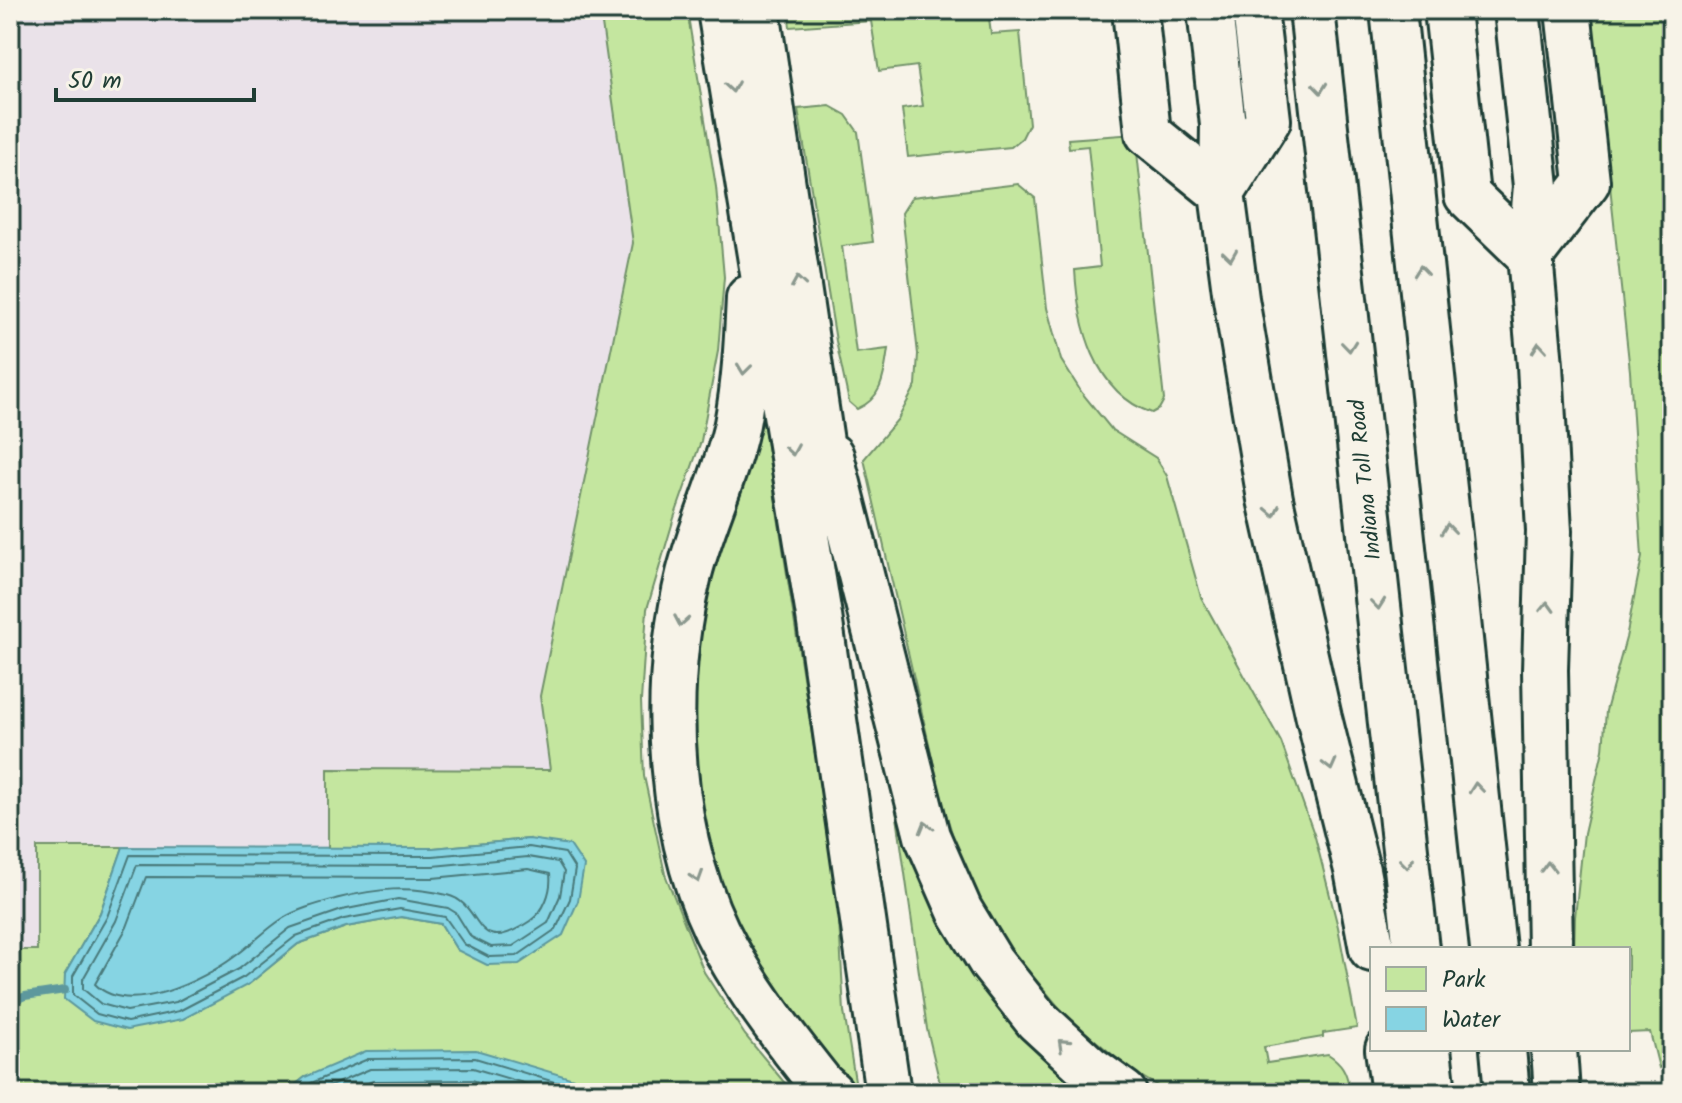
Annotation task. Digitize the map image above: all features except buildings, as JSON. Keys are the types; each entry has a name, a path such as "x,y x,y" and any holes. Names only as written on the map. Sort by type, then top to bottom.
{"highway":[{"path":"720,10 819,616 890,1025 913,1093"},
{"path":"757,10 814,386 890,1025 888,1093"},
{"path":"1135,10 1148,133 1222,193"},
{"path":"1160,10 1173,131 1222,193"},
{"path":"1185,10 1198,128 1222,193"},
{"path":"1210,10 1223,125 1222,193 1236,299 1270,499 1357,870 1372,947"},
{"path":"1222,193 1245,123 1232,10"},
{"path":"1222,193 1268,120 1255,10"},
{"name":"Indiana Toll Road","path":"1312,10 1416,947"},
{"path":"1393,10 1493,947"},
{"path":"1447,10 1467,195 1530,256"},
{"path":"1469,10 1489,193 1530,256"},
{"path":"1492,10 1512,190 1530,256 1540,365 1549,531 1545,670 1550,947"},
{"path":"1517,10 1536,186 1530,256"},
{"path":"1530,256 1560,184 1541,10"},
{"path":"1530,256 1587,182 1568,10"},
{"path":"752,208 747,345 737,424 689,573 673,664 672,729 680,807 696,877 725,948 764,1013 831,1093"},
{"path":"814,386 927,836 960,911 991,962 1037,1020 1088,1067 1124,1093"},
{"path":"1503,1051 1507,1093"},
{"path":"1554,1051 1557,1093"}],"shaded area":[{"path":"10,10 600,10 633,243 540,695 550,770 328,769 328,849 38,847 37,950 10,950"}],"green space":[{"path":"600,10 687,10 716,187 724,277 718,351 701,441 647,609 641,701 644,776 665,874 704,972 745,1035 793,1093 607,1093 604,1088 305,1077 285,1093 10,1093 10,950 37,950 37,847 123,847 100,913 65,974 249,984 298,944 346,927 401,917 441,924 457,950 529,839 433,848 328,849 328,769 550,770 540,696 633,243"},
{"path":"788,10 988,10 991,34 1020,32 1029,124 1022,138 1011,147 908,157 902,109 923,106 917,66 879,71 871,21 790,27"},
{"path":"1591,10 1672,10 1672,1074 1669,1076 1669,1062 1659,1068 1650,1032 1630,1033 1630,947 1574,947 1584,833 1603,750 1606,711 1626,638 1642,557 1630,371"},
{"path":"830,106 846,115 858,132 873,242 842,246 856,353 888,349 881,385 872,399 857,409 849,402 836,341 798,109"},
{"path":"1135,134 1164,400 1159,409 1152,413 1116,390 1103,373 1085,334 1075,270 1100,267 1088,146 1069,148 1068,139"},
{"path":"1018,184 1035,198 1047,308 1061,360 1082,393 1112,430 1156,458 1167,476 1201,597 1281,742 1315,837 1338,927 1357,1028 1264,1047 1267,1063 1328,1054 1343,1068 1349,1086 1367,1085 1367,1093 1169,1093 1131,1070 1067,1017 1010,949 969,888 942,801 864,459 898,419 916,385 918,354 902,213 912,197"},
{"path":"760,401 838,901 844,1012 857,1093 851,1093 768,998 715,883 683,741 695,607"},
{"path":"890,767 1102,1093 975,1093 974,1089 942,1092 927,1029"}],"water":[{"path":"529,839 570,845 584,866 578,901 563,935 519,964 487,965 457,950 441,924 401,917 346,927 298,944 249,984 183,1019 127,1030 93,1021 64,999 65,974 100,913 123,847 433,848"},
{"path":"476,1050 604,1088 607,1093 285,1093 305,1077 366,1051"}],"waterway":[{"path":"10,1003 25,996 65,990"},
{"path":"10,1069 17,1093"}]}
